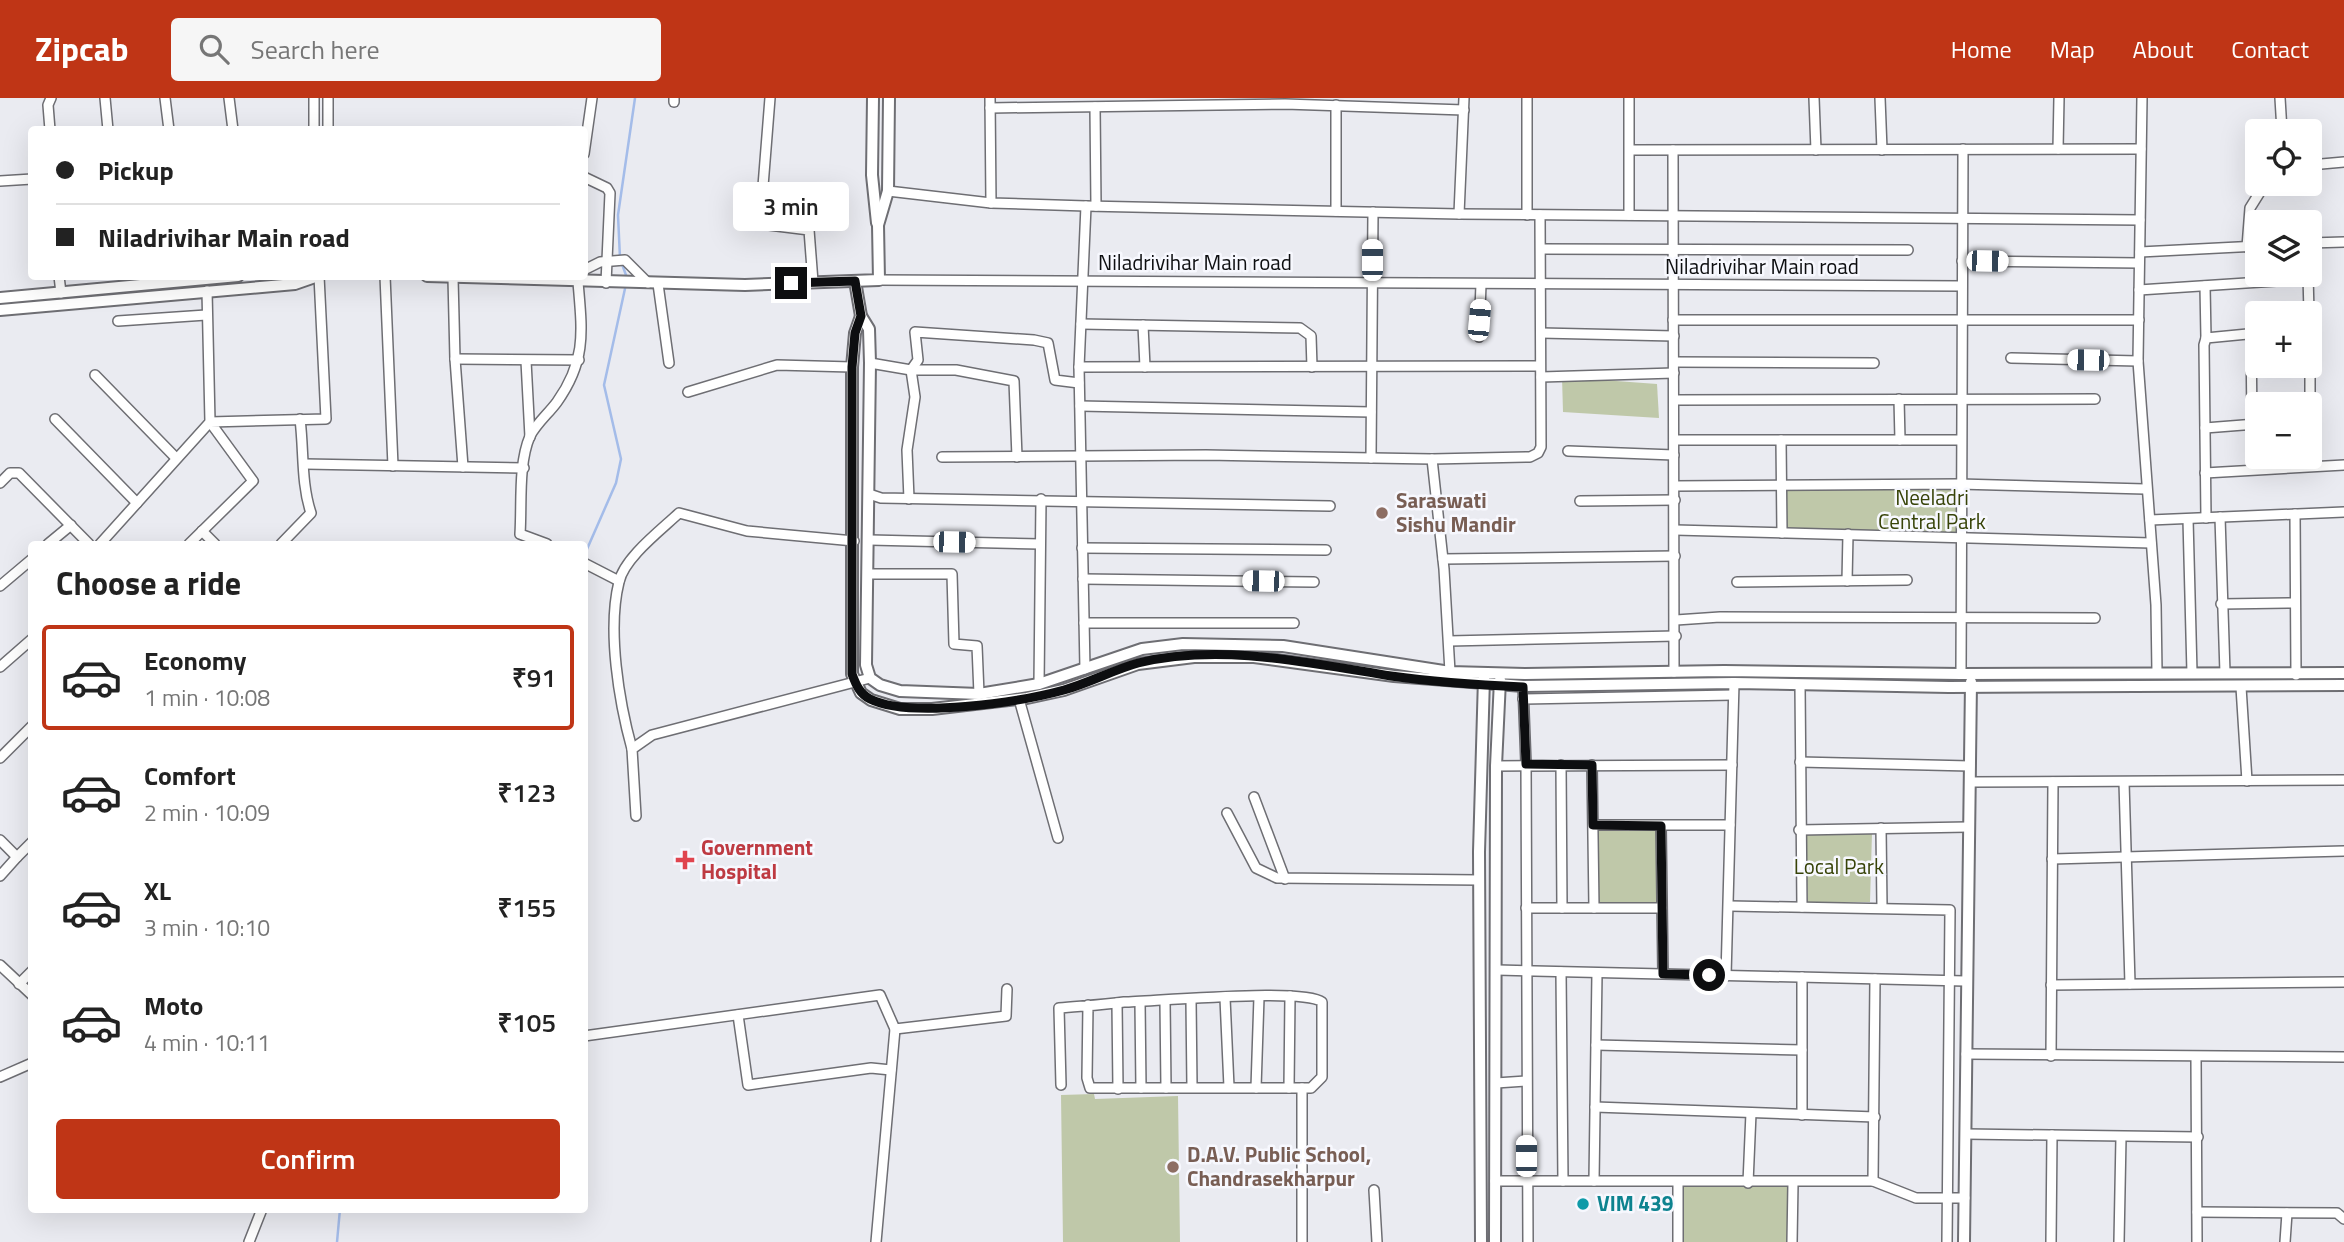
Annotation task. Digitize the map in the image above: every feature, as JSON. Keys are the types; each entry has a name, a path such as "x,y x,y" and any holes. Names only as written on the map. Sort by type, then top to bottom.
{"street":[{"path":"50,126 48,105 51,98"},
{"path":"105,98 108,126"},
{"path":"165,98 168,126"},
{"path":"229,98 232,126"},
{"path":"314,98 314,126"},
{"path":"328,98 328,126"},
{"path":"588,126 592,98"},
{"path":"770,98 760,224 809,230 813,282"},
{"path":"873,98 873,196 878,225 879,279"},
{"path":"878,225 888,191 890,98"},
{"path":"1459,214 1464,98"},
{"path":"1527,98 1527,215"},
{"path":"1629,98 1629,215"},
{"path":"1814,98 1816,150"},
{"path":"1880,98 1882,149"},
{"path":"2058,149 2059,98"},
{"path":"2142,98 2138,361 2145,489 2150,520 2157,673"},
{"path":"2280,98 2281,119"},
{"path":"991,203 990,103 1061,102 1094,107 1130,102 1195,102 1464,110"},
{"path":"1336,105 1336,211"},
{"path":"1085,669 1079,367 1083,281 1091,206 1094,107"},
{"path":"1963,149 1959,618 1966,674 1971,687 1965,981 1964,1242"},
{"path":"1630,150 2141,149"},
{"path":"1673,150 1674,672"},
{"path":"2322,164 2344,162"},
{"path":"0,181 28,179"},
{"path":"588,179 607,188 610,193 608,283"},
{"path":"888,191 991,203 1091,206 1527,215 2140,220"},
{"path":"1371,457 1373,212"},
{"path":"942,457 1530,457 1538,453 1541,377 1540,215"},
{"path":"2322,243 2344,242"},
{"path":"2140,252 2245,247"},
{"path":"1541,249 1908,250"},
{"path":"588,268 607,261 625,260 653,284 669,363"},
{"path":"1962,261 2139,263"},
{"name":"Niladrivihar Main road","path":"587,280 653,284 879,279 1962,286"},
{"path":"59,280 61,293"},
{"path":"0,298 61,293 124,281 154,280"},
{"path":"0,310 295,285 308,280"},
{"path":"103,541 210,422 326,419 319,280"},
{"path":"385,280 393,466"},
{"path":"453,280 455,359 463,467"},
{"path":"530,436 572,379 579,360 583,345 580,280"},
{"path":"855,281 861,316 869,329 870,363 870,540 866,665 870,678 880,685 900,691 979,694 1039,684 1142,649 1221,644 1283,646 1450,672 1484,679 1500,686 1523,687 1734,683 1971,687 2344,685"},
{"path":"2139,290 2245,283"},
{"path":"1479,337 1480,284"},
{"path":"2205,286 2206,518"},
{"path":"192,541 253,481 210,422 207,291"},
{"path":"118,321 206,315"},
{"path":"861,316 855,333 852,367 852,674 861,693 871,700 900,709 932,709 1020,699 1064,690 1138,663 1194,657 1254,657 1484,679 1500,674 1706,671 1966,674 2344,673"},
{"path":"1673,320 2139,320"},
{"path":"1081,324 1300,328 1311,336 1312,367"},
{"path":"1143,325 1145,367"},
{"path":"909,499 907,450 915,397 911,370 918,360 915,332 933,331 1048,343 1055,380 1079,383"},
{"path":"1541,334 1674,336"},
{"path":"2207,338 2245,334"},
{"path":"2011,358 2138,361"},
{"path":"455,359 579,360"},
{"path":"526,361 530,436 524,468 520,534 539,541"},
{"path":"1674,362 1874,363"},
{"path":"870,363 911,370 956,370 1014,381 1017,457"},
{"path":"688,392 777,365 852,367"},
{"path":"1079,367 1540,366"},
{"path":"1541,377 1674,373"},
{"path":"95,375 176,458"},
{"path":"1674,400 2095,400"},
{"path":"1899,400 1900,440"},
{"path":"1080,406 1371,411"},
{"path":"55,419 137,503"},
{"path":"284,541 311,513 303,488 305,464 300,419"},
{"path":"2205,428 2245,425"},
{"path":"1674,440 1960,440"},
{"path":"1781,440 1782,533"},
{"path":"1568,452 1674,455"},
{"path":"1432,459 1443,558 1450,672"},
{"path":"2322,462 2344,465"},
{"path":"305,464 524,468"},
{"path":"2205,473 2245,468"},
{"path":"0,483 10,473 19,473 86,541"},
{"path":"1675,486 1959,484 2145,489"},
{"path":"869,494 881,498 909,499 1041,499 1329,506"},
{"path":"1039,684 1041,499"},
{"path":"1580,501 1675,500"},
{"path":"2150,520 2344,512"},
{"path":"636,817 632,749 614,646 619,581 638,552 679,513 747,531 854,541"},
{"path":"2295,514 2296,675"},
{"path":"2220,517 2225,673"},
{"path":"2187,687 2189,519"},
{"path":"52,541 71,525"},
{"path":"1675,530 2151,543"},
{"path":"202,531 212,541"},
{"path":"1847,581 1848,534"},
{"path":"870,540 1040,544"},
{"path":"1082,548 1326,550"},
{"path":"1443,558 1675,556"},
{"path":"0,586 28,562"},
{"path":"588,565 619,581"},
{"path":"868,574 952,574 954,644 977,646 979,694"},
{"path":"1083,579 1314,582"},
{"path":"1737,582 1907,580"},
{"path":"2221,604 2294,603"},
{"path":"1676,620 1720,617 2095,618"},
{"path":"1084,623 1294,623"},
{"path":"1449,641 1676,636"},
{"path":"0,667 28,642"},
{"path":"1706,671 1707,684"},
{"path":"1495,1242 1496,766 1500,674"},
{"path":"632,749 652,735 870,678"},
{"path":"1481,1242 1479,880 1484,679"},
{"path":"1726,975 1730,906 1734,683"},
{"path":"1800,685 1799,830 1802,907"},
{"path":"1523,687 1526,764 1528,1242"},
{"path":"2241,687 2247,781"},
{"path":"1523,699 1733,695"},
{"path":"1020,699 1058,838"},
{"path":"0,758 28,730"},
{"path":"1800,762 1970,766"},
{"path":"1562,765 1562,908"},
{"path":"1592,765 1594,908"},
{"path":"1496,766 1732,765"},
{"path":"1970,782 2344,780"},
{"path":"2051,1056 2053,782"},
{"path":"2124,782 2130,984"},
{"path":"1254,797 1285,879"},
{"path":"1227,813 1256,868 1285,879 1479,880"},
{"path":"1593,825 1730,825"},
{"path":"1661,826 1663,974"},
{"path":"1799,830 1968,827"},
{"path":"1881,828 1882,908"},
{"path":"0,840 17,857"},
{"path":"0,876 28,846"},
{"path":"2052,859 2344,851"},
{"path":"1730,906 1951,910 1947,1242"},
{"path":"1526,908 1662,908"},
{"path":"0,965 28,992"},
{"path":"1497,971 1965,981"},
{"path":"1561,972 1563,1181"},
{"path":"1594,1181 1597,973"},
{"path":"19,984 28,975"},
{"path":"1802,977 1802,1115"},
{"path":"1873,1181 1875,979"},
{"path":"2051,985 2344,982"},
{"path":"895,1029 1006,1016 1007,989"},
{"path":"588,1035 880,995 895,1029 876,1242"},
{"path":"1289,1088 1290,996"},
{"path":"1061,1085 1059,1008 1088,1005 1117,1003 1290,996 1317,998 1324,1009 1322,1077 1311,1088 1192,1087 1096,1090 1088,1084 1088,1005"},
{"path":"1256,1088 1259,997"},
{"path":"1225,998 1228,1087"},
{"path":"1191,1000 1192,1087"},
{"path":"1165,1001 1166,1088"},
{"path":"1140,1002 1141,1088"},
{"path":"1117,1003 1118,1089"},
{"path":"738,1015 748,1085 871,1068 891,1070"},
{"path":"1596,1045 1802,1050"},
{"path":"1966,1054 2196,1058 2344,1057"},
{"path":"2196,1058 2197,1242"},
{"path":"0,1077 28,1065"},
{"path":"1496,1083 1526,1081"},
{"path":"1301,1088 1302,1242"},
{"path":"1595,1107 1875,1117"},
{"path":"1748,1182 1751,1113"},
{"path":"1966,1134 2198,1137"},
{"path":"2051,1242 2052,1135"},
{"path":"2119,1242 2121,1137"},
{"path":"1480,1150 1496,1150"},
{"path":"1495,1181 1873,1181 1916,1198 1965,1198"},
{"path":"1678,1182 1678,1242"},
{"path":"1792,1242 1793,1183"},
{"path":"1374,1190 1377,1242"},
{"path":"2197,1212 2337,1213 2344,1219"},
{"path":"249,1242 260,1213"},
{"path":"2285,1242 2287,1213"}],"green space":[{"path":"1562,377 1657,384 1659,418 1563,412"},
{"name":"Neeladri Central Park","path":"1959,484 1959,538 1782,533 1781,486"},
{"path":"1593,825 1661,826 1662,908 1594,908"},
{"name":"Local Park","path":"1872,833 1870,902 1808,902 1805,834"},
{"path":"1094,1094 1095,1099 1178,1096 1180,1242 1063,1242 1061,1095"},
{"path":"1678,1182 1793,1183 1792,1242 1679,1242"}],"waterway":[{"path":"620,258 618,215 635,98"},
{"path":"622,264 627,278"},
{"path":"588,547 616,483 621,459 604,385 626,284"},
{"path":"337,1242 340,1213"}],"place":[{"name":"Saraswati Sishu Mandir","path":"1382,513"},
{"name":"Government Hospital","path":"685,860"},
{"name":"D.A.V. Public School, Chandrasekharpur","path":"1173,1167"},
{"name":"VIM 439","path":"1583,1204"}],"route":[{"path":"791,283 855,281 861,316 855,333 852,367 852,674 861,693 871,700 900,709 932,709 1027,698 1064,690 1138,663 1194,657 1254,657 1322,664 1394,676 1523,687 1526,764 1592,765 1593,825 1661,826 1663,974 1709,975"}]}
